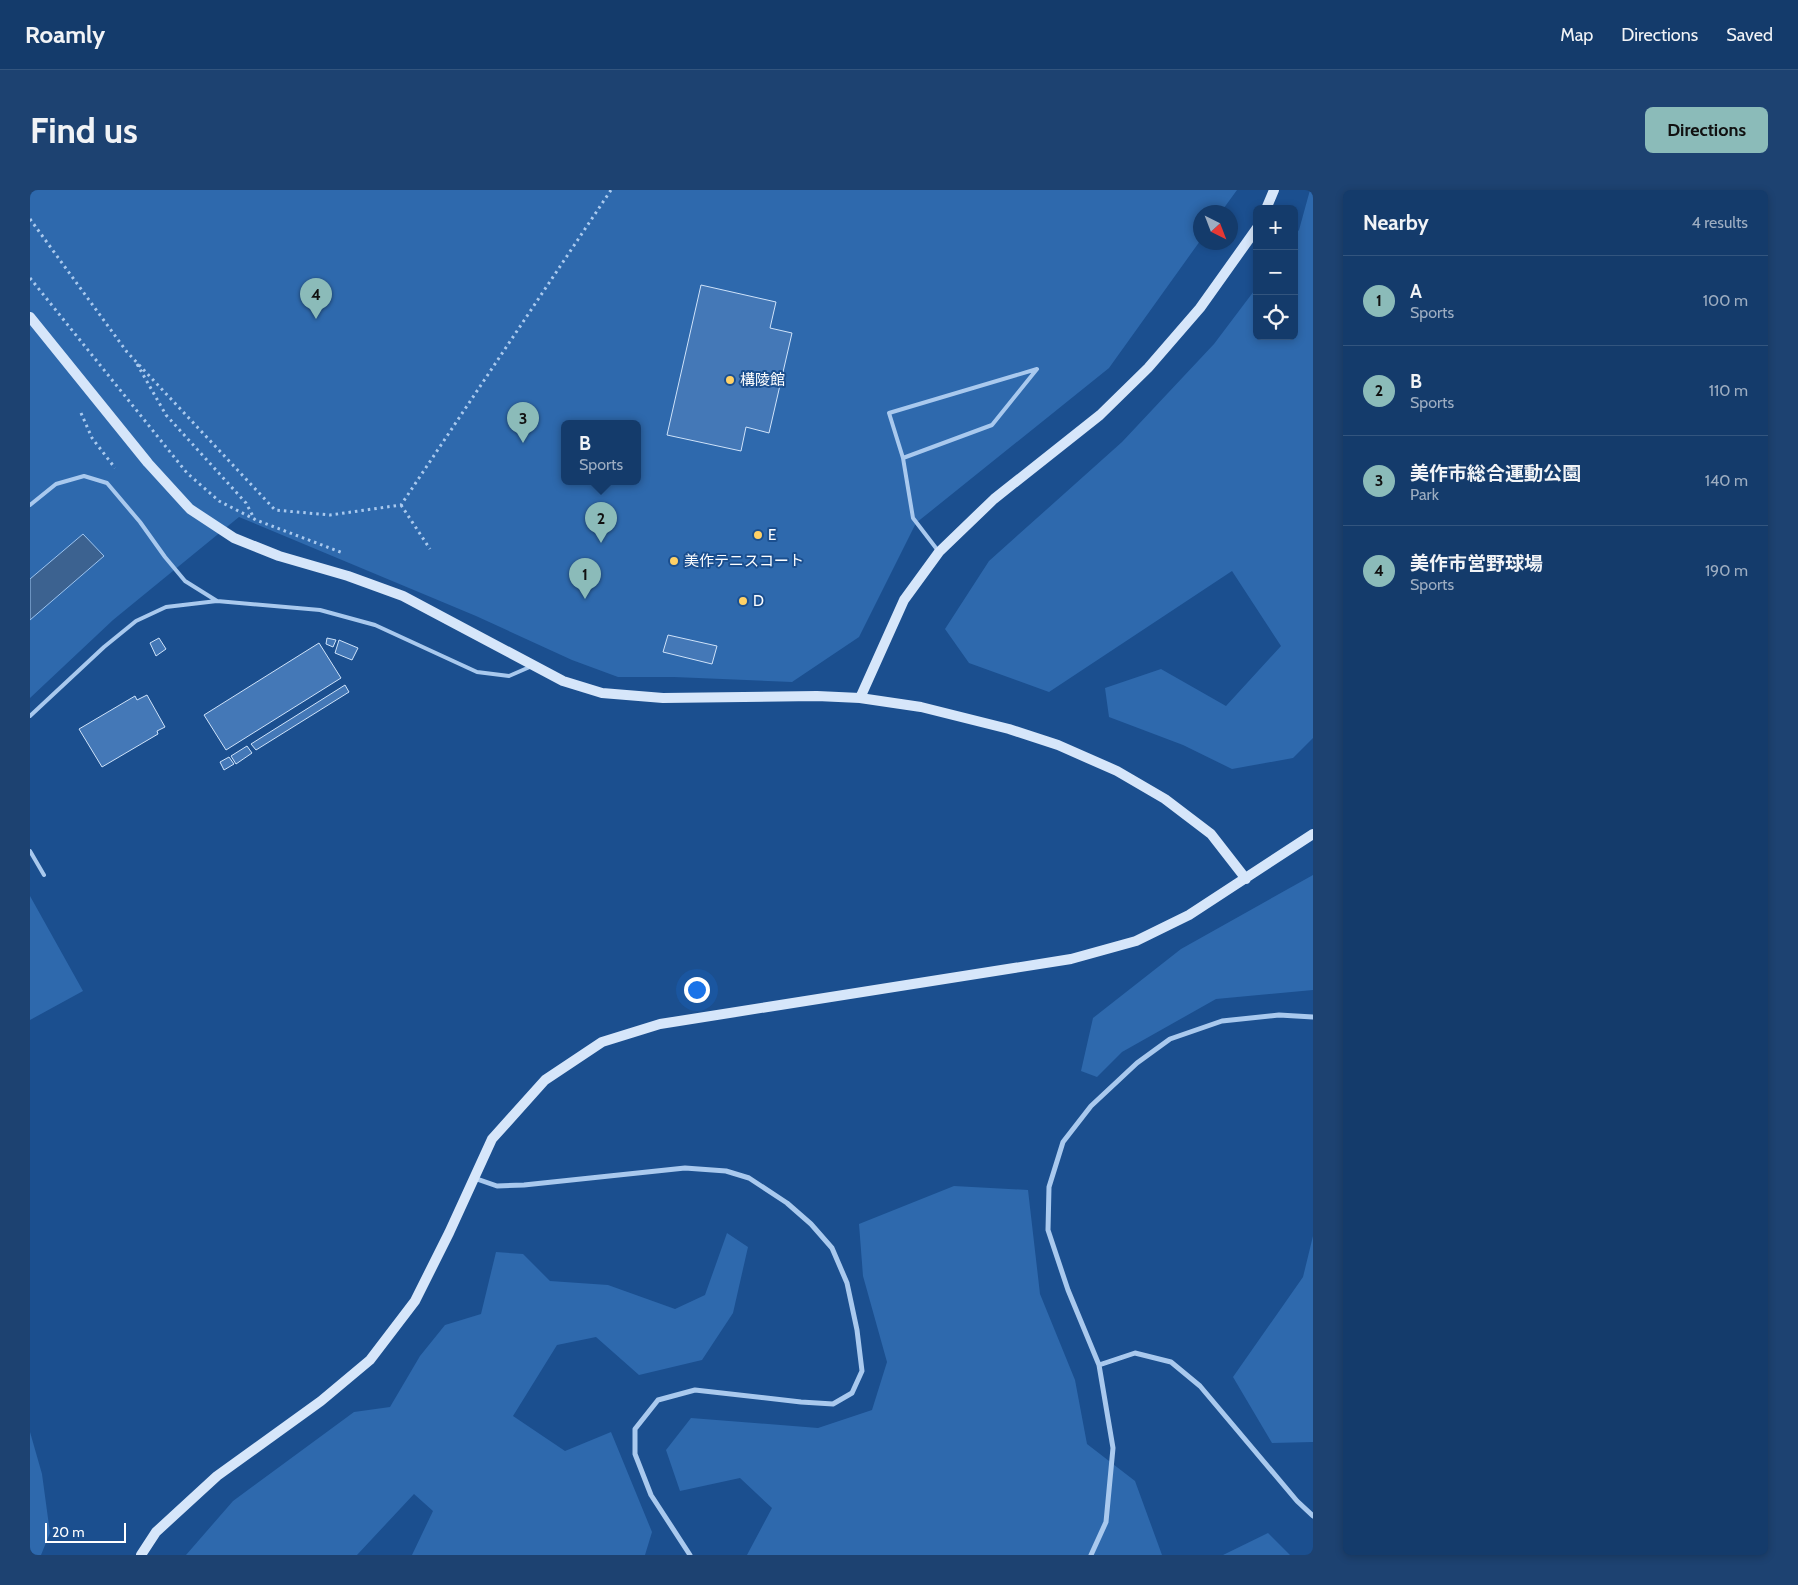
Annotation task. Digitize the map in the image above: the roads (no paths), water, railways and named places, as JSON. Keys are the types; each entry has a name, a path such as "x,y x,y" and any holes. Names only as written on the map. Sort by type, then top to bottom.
{"street":[{"path":"1268,205 1274,190"},
{"path":"860,698 904,600 939,552 994,499 1100,415 1148,368 1200,308 1253,234"},
{"path":"30,317 148,463 190,509 234,538 279,556 348,576 403,596 532,666 563,681 602,693 663,698 817,696 860,698 921,707 1009,729 1058,745 1117,771 1164,799 1211,834 1246,878"},
{"path":"141,1555 156,1532 217,1476 320,1401 370,1360 415,1301 492,1139 545,1080 602,1042 660,1024 1072,959 1136,941 1189,915 1313,834"},
{"path":"1091,1555 1106,1522 1113,1448 1099,1365 1068,1290 1048,1230 1049,1187 1063,1142 1091,1106 1136,1064 1170,1039 1222,1022 1279,1015 1313,1017"},
{"path":"474,1178 497,1186 524,1185 685,1168 726,1171 749,1178 787,1204 811,1224 832,1248 847,1282 857,1330 862,1371 852,1393 833,1404 695,1390 658,1400 635,1429 635,1454 650,1495 690,1555"},
{"path":"1099,1365 1135,1353 1172,1362 1200,1386 1297,1501 1313,1516"}],"lane":[{"path":"903,458 992,425 1037,369 889,413 903,458 914,518 939,552"},
{"path":"30,505 56,484 84,476 107,484 140,522 185,581 217,601"},
{"path":"30,716 104,647 136,621 166,607 217,601 320,610 376,625 477,672 509,676 532,666"},
{"path":"30,851 44,875"}],"place":[{"name":"美作市営野球場","path":"316,319"},
{"name":"構陵館","path":"730,380"},
{"name":"美作市総合運動公園","path":"523,443"},
{"name":"E","path":"758,535"},
{"name":"B","path":"601,543"},
{"name":"美作テニスコート","path":"674,561"},
{"name":"A","path":"585,599"},
{"name":"D","path":"743,601"}]}
